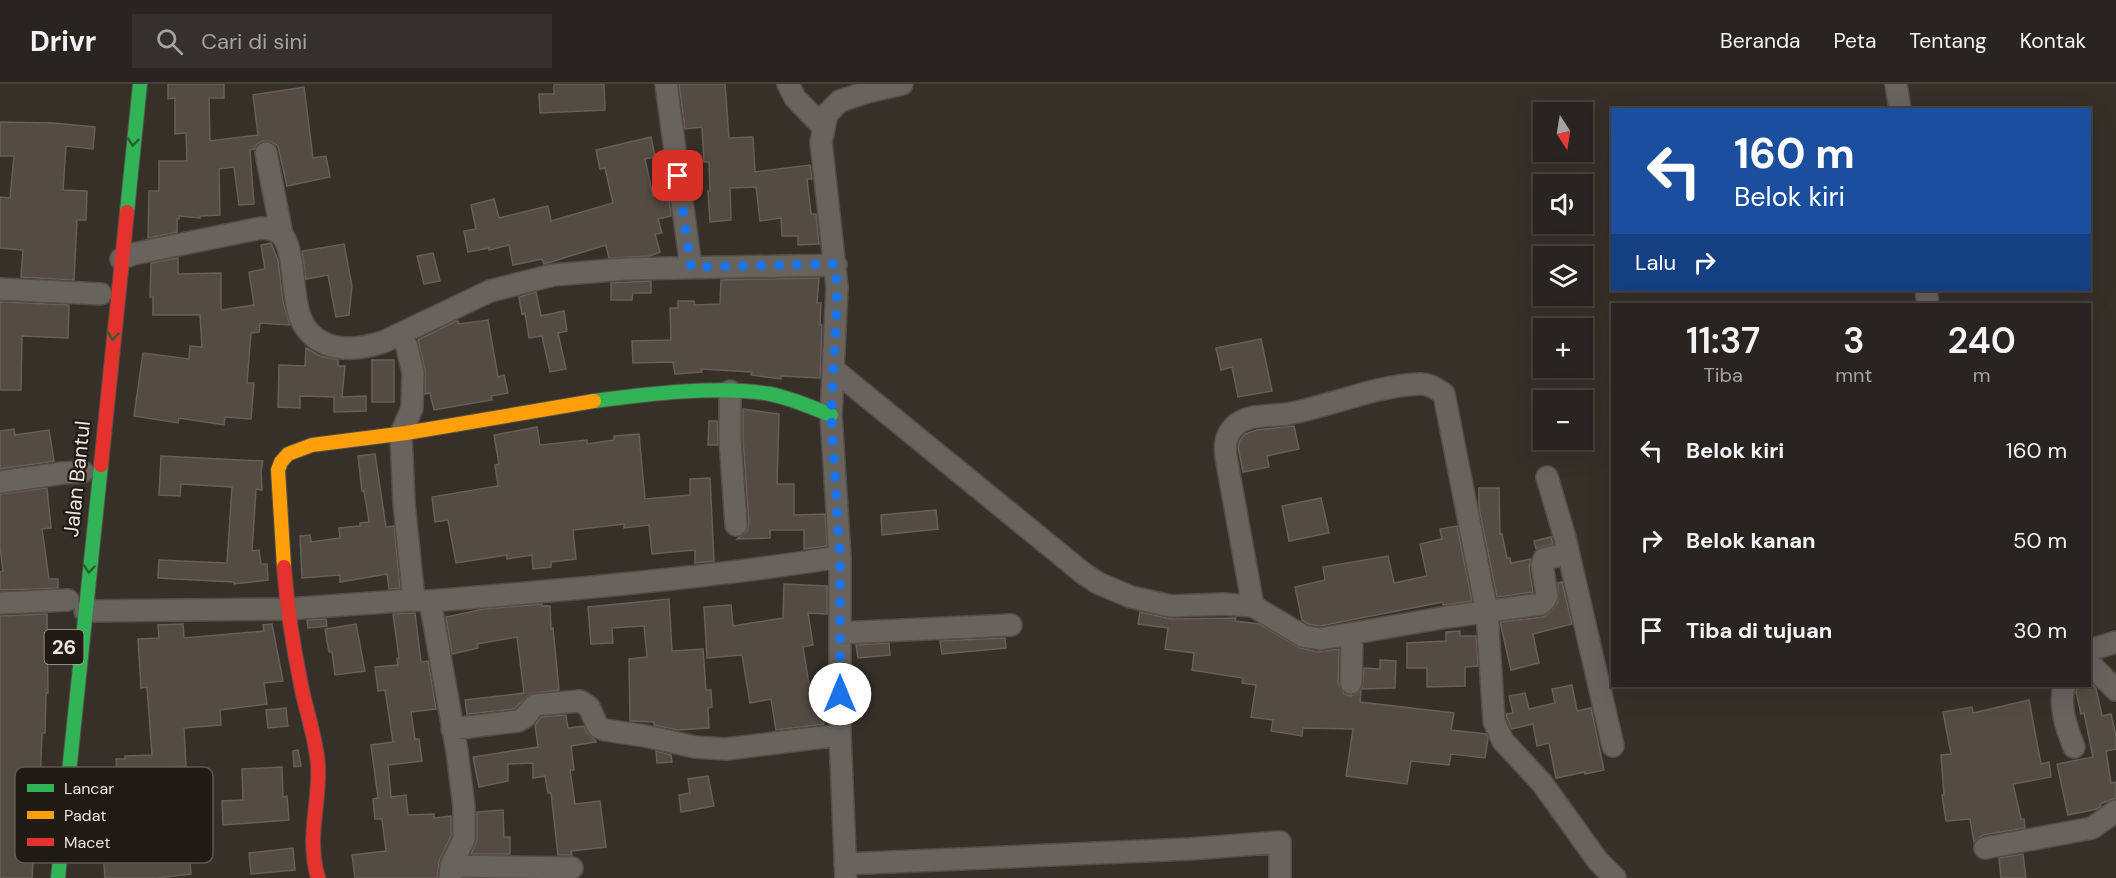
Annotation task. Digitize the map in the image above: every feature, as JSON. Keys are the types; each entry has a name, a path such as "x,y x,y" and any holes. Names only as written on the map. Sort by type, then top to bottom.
{"street":[{"name":"Jalan Bantul","path":"63,767 72,603 121,260 140,84"},
{"path":"666,84 691,267"},
{"path":"788,84 795,98 823,127"},
{"path":"902,84 840,101 827,114 823,127 823,160 836,264 837,305 831,413 840,557 840,735 846,871 1280,842 1280,878"},
{"path":"1896,84 1900,108"},
{"path":"266,153 302,321 313,337 339,348 353,349 375,345 490,291 522,282 592,270 836,264"},
{"path":"121,260 133,254 261,228 271,228 282,235"},
{"path":"0,289 101,294"},
{"path":"401,334 407,347 413,373 412,408 400,434 404,503 422,600 452,729 465,827 464,839 451,872 572,868"},
{"path":"833,376 1083,573 1098,583 1131,597 1171,606 1222,604 1253,606 1303,636 1320,639 1544,602 1547,596 1544,558 1568,553"},
{"path":"1253,606 1226,457 1225,444 1229,433 1237,424 1247,420 1288,414 1398,386 1432,385 1443,394 1487,613 1494,721 1503,741 1542,783 1598,861 1615,878"},
{"path":"318,878 313,860 312,834 317,805 318,764 287,609 278,470 280,462 289,454 308,446 400,434 573,404 634,396 729,392 764,393 784,397 831,413"},
{"path":"729,392 736,525"},
{"path":"0,482 63,472 82,472"},
{"path":"1547,477 1568,553 1613,746"},
{"path":"0,603 287,609 591,588 743,572 840,557"},
{"path":"840,633 1011,625"},
{"path":"1351,683 1352,634"},
{"path":"2091,650 2116,642"},
{"path":"2091,665 2116,690"},
{"path":"2064,687 2061,695 2062,711 2074,747"},
{"path":"452,729 518,721 525,717 535,705 580,701 589,707 598,727 605,730 708,749 840,735"},
{"path":"1985,848 2092,828 2116,811"},
{"name":"Jalan Bantul","path":"57,878 58,863"}],"building":[{"path":"168,84 224,84 224,98 209,98 210,141 258,135 253,95 304,87 313,158 326,156 330,177 287,186 278,146 270,141 263,141 250,150 254,204 239,205 234,167 219,169 220,215 200,216 200,218 179,216 177,232 148,238 149,191 159,191 159,161 187,161 186,133 175,134 175,98 168,99"},
{"path":"554,84 604,84 605,110 540,113 539,94 554,94"},
{"path":"679,84 725,84 729,138 753,137 755,172 810,165 812,179 807,179 811,214 816,214 819,244 798,245 798,236 782,236 781,218 760,221 756,187 730,188 731,220 710,222 709,162 704,162 702,127 685,129"},
{"path":"0,122 95,127 93,149 66,146 63,190 87,191 86,220 77,220 74,280 21,277 23,250 0,248 0,197 10,198 14,156 0,156"},
{"path":"651,137 655,157 645,159 653,196 668,193 671,216 658,219 662,233 655,234 660,252 650,256 609,258 606,245 544,264 542,259 513,265 509,245 468,252 464,231 476,229 471,205 494,199 499,218 548,206 551,221 613,203 605,168 600,169 596,150"},
{"path":"271,243 278,260 283,302 290,325 260,323 259,332 251,333 247,383 254,383 251,419 225,417 224,425 179,418 178,423 134,416 143,353 189,359 190,346 202,347 200,315 153,315 153,297 150,297 151,263 178,258 178,274 221,273 221,310 254,305 249,272 265,269 261,245"},
{"path":"344,244 352,286 349,315 336,317 328,275 306,279 302,251"},
{"path":"433,253 440,281 424,284 417,256"},
{"path":"819,278 817,303 821,303 820,325 822,325 820,378 781,376 781,379 751,375 752,372 701,369 702,372 675,374 673,362 633,363 632,341 671,340 670,308 678,308 678,301 694,301 694,305 720,304 721,280"},
{"path":"651,281 651,293 633,293 632,300 611,300 611,283"},
{"path":"536,292 541,316 564,311 567,331 558,333 566,369 550,372 542,336 529,338 525,313 522,314 519,297"},
{"path":"0,302 69,305 68,338 22,336 21,390 0,390"},
{"path":"488,320 498,377 504,375 508,393 491,396 492,400 434,410 430,393 425,394 425,370 418,340 456,321 459,324"},
{"path":"1261,339 1272,391 1238,397 1232,367 1221,370 1216,348"},
{"path":"306,348 320,356 338,360 338,366 345,366 342,397 366,396 366,411 334,412 334,397 300,396 300,408 278,407 279,365 305,366"},
{"path":"372,360 394,360 394,402 372,402"},
{"path":"743,409 779,414 777,484 794,484 794,515 825,514 827,546 804,549 804,530 770,530 770,538 737,539 747,531 749,524"},
{"path":"709,421 717,421 718,445 708,445"},
{"path":"1294,426 1299,449 1267,456 1269,467 1243,472 1238,447 1245,434 1257,430"},
{"path":"537,427 540,445 587,440 587,444 614,440 614,436 639,434 645,499 690,495 690,479 710,478 714,561 695,563 695,550 652,554 649,525 624,528 624,524 573,530 576,559 551,562 551,567 533,569 532,555 507,559 507,555 456,563 448,520 435,522 432,497 498,486 495,465 499,464 494,435"},
{"path":"14,429 15,435 49,430 54,461 0,469 0,431"},
{"path":"375,454 386,527 394,526 400,588 389,589 387,574 340,582 340,575 302,578 300,536 310,535 311,542 340,538 339,528 360,526 360,523 369,522 364,491 362,491 358,456"},
{"path":"161,456 263,461 262,490 256,489 252,551 259,550 261,564 267,564 268,580 234,584 234,582 158,578 159,560 227,563 232,487 181,484 180,496 159,495"},
{"path":"47,488 51,528 42,529 49,579 58,579 58,588 0,590 0,572 3,571 0,548 0,494"},
{"path":"1479,488 1499,488 1500,534 1502,534 1507,558 1510,558 1511,563 1531,559 1529,567 1533,592 1497,597 1479,508"},
{"path":"1321,498 1329,533 1289,541 1282,506"},
{"path":"936,510 938,529 882,535 881,515"},
{"path":"1457,526 1472,601 1443,605 1443,602 1320,626 1308,624 1302,620 1295,587 1325,580 1323,567 1388,556 1394,583 1427,576 1420,544 1442,539 1440,529"},
{"path":"1551,537 1553,544 1536,549 1534,541"},
{"path":"1562,582 1572,624 1533,634 1539,663 1511,670 1500,622 1543,617 1558,602 1558,583"},
{"path":"784,584 827,586 827,614 808,613 813,645 803,647 811,697 819,695 824,724 776,730 771,699 750,703 742,655 707,658 704,607 731,605 733,626 783,618"},
{"path":"669,599 672,651 703,649 706,690 711,690 712,707 708,708 709,728 678,730 654,725 654,722 630,721 629,659 647,657 644,626 612,628 613,643 591,644 588,607"},
{"path":"542,604 542,606 550,606 559,690 530,694 514,709 467,714 465,700 524,693 517,637 477,644 478,648 452,654 446,617 484,609"},
{"path":"1140,612 1171,619 1236,618 1235,621 1259,624 1300,648 1318,652 1339,649 1338,683 1344,694 1351,696 1361,691 1360,702 1454,713 1451,730 1486,734 1488,738 1485,758 1451,754 1449,765 1411,761 1407,784 1346,776 1353,729 1303,728 1302,736 1271,731 1273,720 1251,717 1256,685 1242,683 1243,678 1192,670 1194,653 1165,649 1168,628 1138,624"},
{"path":"415,613 421,662 428,661 436,709 411,712 415,739 419,739 422,761 388,765 391,797 406,795 408,815 434,814 434,818 451,816 451,836 439,861 437,878 355,878 352,855 386,851 382,819 375,819 373,799 378,798 371,745 393,742 385,690 378,691 375,667 398,665 393,614"},
{"path":"47,614 48,693 46,693 45,733 42,733 41,767 15,767 15,863 33,863 32,878 0,878 0,616"},
{"path":"326,619 327,626 308,628 307,620"},
{"path":"183,624 184,638 264,631 263,625 272,624 283,681 264,683 267,704 220,710 221,725 184,728 186,766 117,767 116,759 125,759 125,756 152,755 147,687 141,688 138,639 159,638 158,625"},
{"path":"356,624 365,671 335,675 332,652 329,652 325,629"},
{"path":"1460,631 1460,636 1476,636 1478,666 1465,667 1465,686 1427,687 1427,668 1407,668 1407,643 1446,641 1446,632"},
{"path":"1005,638 1006,648 942,654 940,641"},
{"path":"889,643 890,655 858,658 856,645"},
{"path":"1380,660 1396,661 1395,688 1362,689 1364,668 1380,669"},
{"path":"2091,684 2096,688 2102,716 2111,714 2116,736 2116,749 2106,751 2111,783 2116,782 2116,798 2100,804 2101,806 2097,809 2068,815 2057,764 2093,757 2084,713 2081,714 2076,692 2077,688 2091,687"},
{"path":"1572,685 1577,711 1591,708 1604,770 1556,778 1549,743 1537,746 1533,724 1512,729 1506,714 1513,713 1509,696 1525,693 1529,709 1555,703 1552,689"},
{"path":"2029,700 2041,764 2049,762 2051,777 2013,784 2025,828 1983,835 1974,842 1970,819 1946,821 1942,795 1944,795 1941,755 1951,754 1943,712 1972,707 1973,713"},
{"path":"286,708 288,726 268,728 266,710"},
{"path":"566,715 568,728 584,726 596,742 571,746 574,770 570,770 575,804 600,801 606,847 571,851 572,855 558,855 551,793 548,793 545,776 533,778 533,763 508,764 508,781 479,787 473,757 538,747 535,725 541,717"},
{"path":"298,750 301,766 294,767 293,751"},
{"path":"656,751 671,755 672,762 657,763"},
{"path":"282,767 283,797 287,796 289,820 223,825 222,801 243,800 242,769"},
{"path":"708,776 714,806 681,812 679,795 690,793 688,779"},
{"path":"503,810 504,837 510,837 510,854 471,854 477,840 477,812"},
{"path":"293,848 295,870 251,874 249,853"},
{"path":"2023,854 2026,878 2001,878 1999,858"},
{"path":"104,863 190,863 191,874 157,878 105,878"}],"traffic: fast":[{"path":"127,212 140,84"},
{"path":"594,401 706,390 750,391 786,398 831,415"},
{"path":"70,767 101,465"},
{"path":"58,878 60,863"}],"traffic: slow":[{"path":"284,567 278,470 288,454 312,445 406,433 594,401"}],"traffic: jam":[{"path":"101,465 127,212"},
{"path":"284,567 295,656 317,755 318,780 313,848 318,878"}],"route":[{"path":"678,176 691,267 836,264 837,305 831,415 840,557 840,694"}]}
